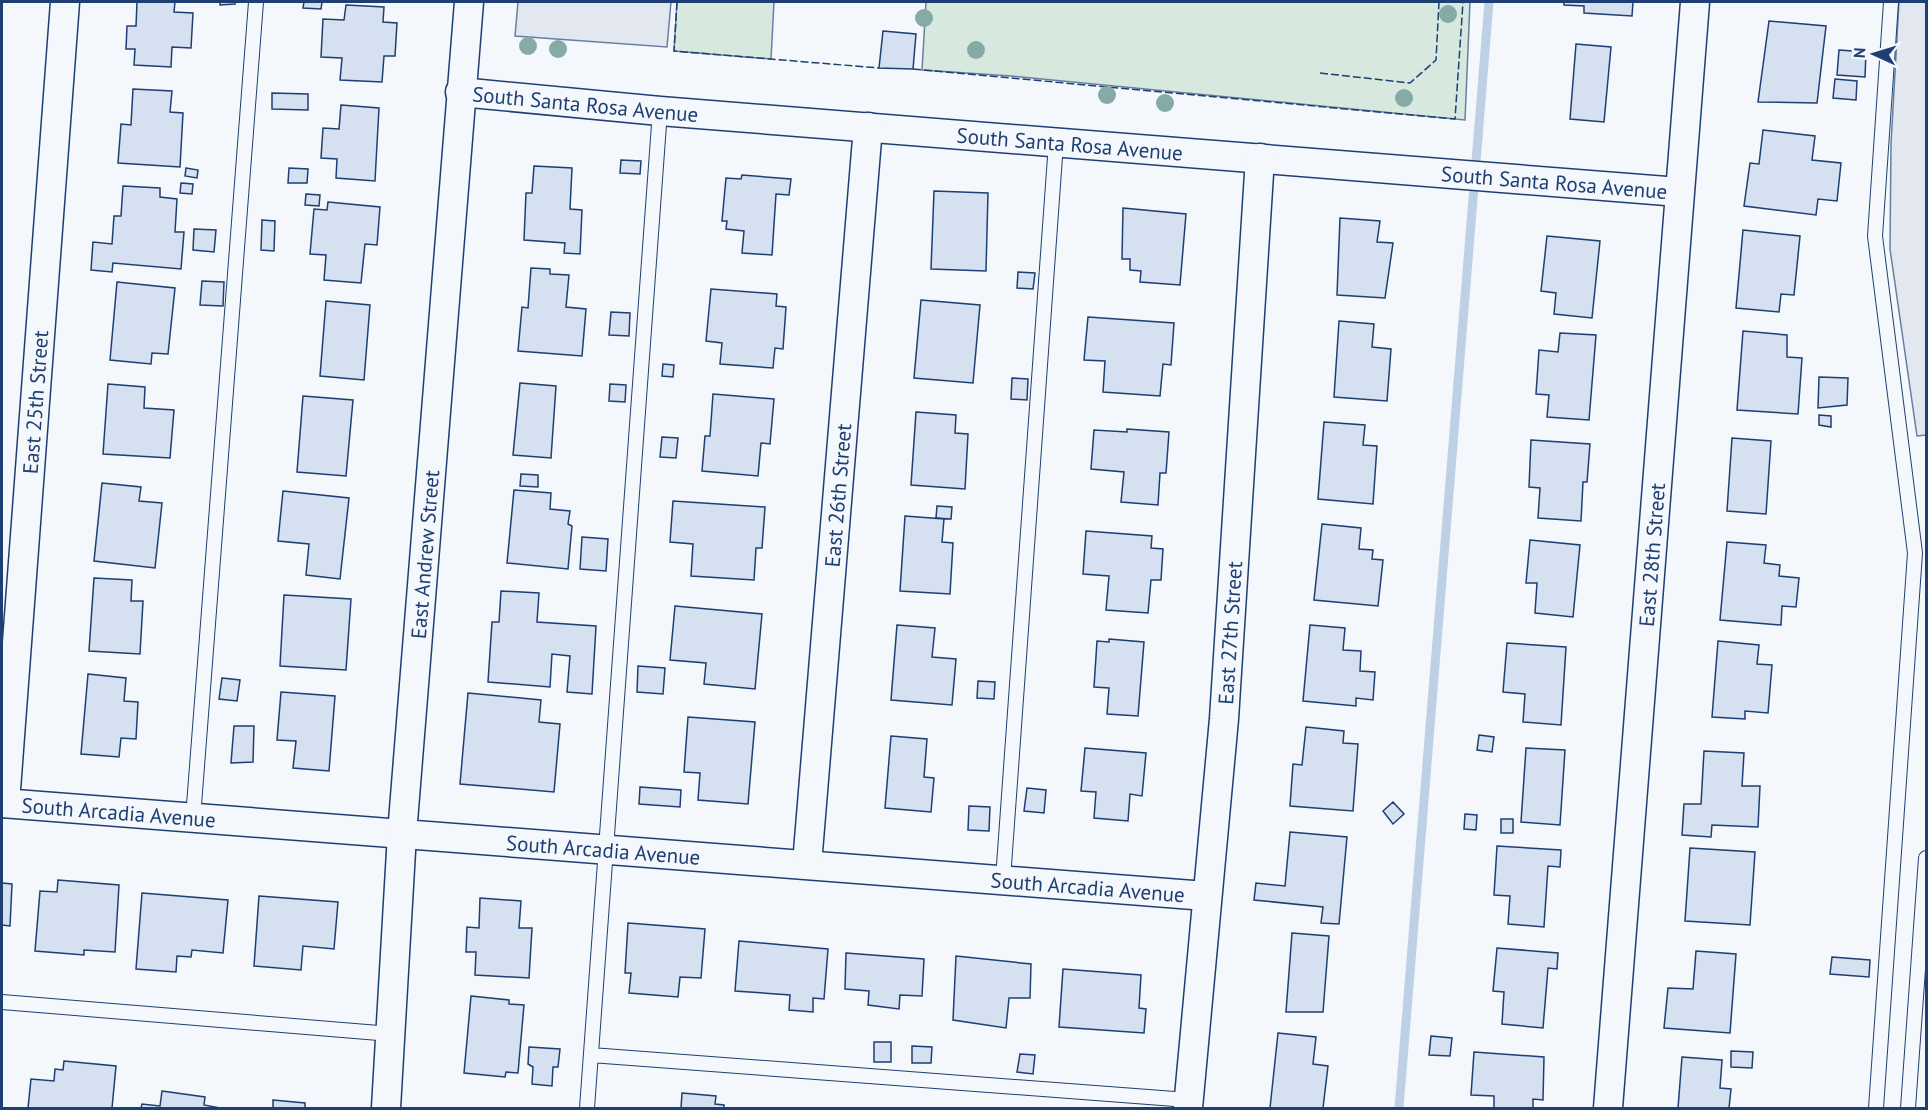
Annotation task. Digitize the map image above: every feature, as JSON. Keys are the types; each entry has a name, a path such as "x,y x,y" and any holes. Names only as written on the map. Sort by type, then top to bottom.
{"street":[{"name":"East 25th Street","path":"3,803 65,2"},
{"name":"East Andrew Street","path":"386,1108 402,834 469,2"},
{"name":"East 28th Street","path":"1608,1108 1695,2"},
{"name":"South Santa Rosa Avenue","path":"460,92 660,111 1679,192"},
{"name":"East 26th Street","path":"807,864 868,127"},
{"name":"East 27th Street","path":"1188,1104 1224,719 1260,158"},
{"name":"South Arcadia Avenue","path":"3,803 1206,896"}],"lane":[{"path":"193,818 256,2"},
{"path":"1876,1108 1915,553 1875,236 1891,2"},
{"path":"587,1108 660,111"},
{"path":"1003,879 1056,143"},
{"path":"1908,1108 1926,858"},
{"path":"2,1002 391,1034"},
{"path":"591,1055 1188,1104"}],"shaded area":[{"path":"518,2 671,2 667,47 515,36"},
{"path":"677,2 774,2 771,59 674,51"},
{"path":"926,2 1470,2 1465,120 1011,76 922,70"},
{"path":"1899,2 1926,2 1926,435 1917,436 1890,249 1891,144"}],"building":[{"path":"137,2 175,2 174,12 193,13 191,48 172,47 171,67 134,65 135,49 126,49 127,26 136,26"},
{"path":"220,2 235,2 235,4 220,5"},
{"path":"304,2 322,2 321,9 303,8"},
{"path":"1564,2 1633,2 1632,16 1584,13 1584,6 1564,5"},
{"path":"346,5 384,7 383,22 397,23 395,56 384,56 382,82 340,80 342,58 321,57 323,19 344,20"},
{"path":"1769,21 1826,26 1817,103 1758,102"},
{"path":"883,31 916,34 913,69 879,68"},
{"path":"1576,44 1611,47 1604,122 1570,119"},
{"path":"1839,50 1866,52 1865,77 1837,75"},
{"path":"1835,79 1857,81 1856,100 1833,98"},
{"path":"133,89 172,91 170,112 183,113 180,167 118,163 121,124 131,125"},
{"path":"272,93 308,94 308,110 272,109"},
{"path":"341,105 379,108 375,181 336,178 337,159 321,158 323,128 339,129"},
{"path":"1763,130 1815,136 1812,160 1841,163 1837,201 1818,199 1816,215 1744,206 1750,163 1759,164"},
{"path":"621,160 641,161 640,174 620,173"},
{"path":"534,166 572,168 570,209 582,210 580,254 564,253 565,243 524,240 526,193 532,193"},
{"path":"186,168 198,170 197,178 185,176"},
{"path":"289,168 308,169 307,183 288,183"},
{"path":"742,175 791,179 789,195 776,194 772,255 742,253 744,231 726,229 727,221 722,221 726,178 741,179"},
{"path":"181,183 193,184 192,194 180,193"},
{"path":"123,186 160,188 160,197 177,199 175,232 184,232 181,269 113,263 112,272 91,270 93,242 112,244 114,216 121,216"},
{"path":"934,191 988,193 986,271 931,269"},
{"path":"306,194 320,195 319,206 305,205"},
{"path":"328,202 380,207 377,245 365,244 361,283 324,280 326,255 310,254 314,209 327,210"},
{"path":"1123,208 1186,214 1180,285 1140,282 1141,271 1130,270 1130,259 1122,259"},
{"path":"1340,218 1380,221 1377,242 1393,243 1385,298 1337,295"},
{"path":"262,220 275,221 274,251 261,250"},
{"path":"194,229 216,230 214,252 193,250"},
{"path":"1743,230 1800,236 1794,295 1781,294 1779,312 1736,308"},
{"path":"1547,236 1600,241 1592,318 1554,314 1556,293 1541,291"},
{"path":"531,268 550,269 550,274 569,275 566,307 586,309 582,356 518,351 522,307 528,308"},
{"path":"1018,272 1035,273 1033,289 1017,288"},
{"path":"202,281 224,282 223,306 200,305"},
{"path":"117,282 175,288 168,354 152,353 151,364 110,360"},
{"path":"711,289 777,294 776,306 786,307 783,349 775,348 773,368 720,364 722,343 706,341"},
{"path":"921,300 980,305 973,383 914,378"},
{"path":"326,301 370,305 364,380 320,376"},
{"path":"611,312 630,313 629,336 609,335"},
{"path":"1088,317 1174,323 1171,365 1163,364 1160,396 1103,392 1105,361 1084,360"},
{"path":"1339,321 1374,324 1372,347 1391,349 1387,401 1334,397"},
{"path":"1743,331 1787,335 1787,357 1802,358 1798,414 1737,410"},
{"path":"1560,333 1596,335 1589,420 1547,417 1549,395 1536,394 1539,350 1558,352"},
{"path":"663,364 674,365 673,377 662,376"},
{"path":"1819,377 1848,378 1847,405 1818,408"},
{"path":"1012,378 1028,379 1027,400 1011,399"},
{"path":"520,383 556,386 551,458 513,455"},
{"path":"108,384 145,387 144,408 174,410 170,458 103,454"},
{"path":"610,384 626,385 625,402 609,401"},
{"path":"713,394 774,399 770,444 761,443 758,476 702,471 705,436 710,436"},
{"path":"303,396 353,400 346,476 297,472"},
{"path":"916,412 956,415 955,433 968,434 965,489 911,485"},
{"path":"1819,415 1831,416 1831,427 1819,425"},
{"path":"1324,422 1365,425 1363,445 1377,446 1373,504 1318,499"},
{"path":"1127,429 1169,432 1166,473 1160,473 1158,505 1121,502 1124,472 1091,469 1094,430 1127,432"},
{"path":"662,437 678,438 676,458 660,457"},
{"path":"1732,438 1771,441 1766,514 1727,511"},
{"path":"1531,440 1590,444 1587,482 1583,482 1581,521 1538,518 1540,488 1529,487"},
{"path":"521,474 538,475 538,487 520,486"},
{"path":"102,483 141,487 139,501 162,503 155,568 94,561"},
{"path":"514,490 551,493 550,509 570,511 568,524 572,526 568,569 507,563"},
{"path":"283,491 349,498 340,579 306,575 309,544 278,541"},
{"path":"673,501 765,507 762,548 756,548 754,580 691,576 693,544 670,542"},
{"path":"937,506 952,507 951,519 936,518"},
{"path":"905,516 944,519 942,542 953,543 950,594 900,591"},
{"path":"1322,524 1361,528 1359,549 1373,550 1372,559 1383,560 1378,606 1314,600"},
{"path":"1086,531 1152,536 1151,548 1163,549 1161,580 1151,580 1148,613 1106,610 1109,576 1083,574"},
{"path":"582,537 608,539 606,571 580,569"},
{"path":"1530,540 1580,545 1573,617 1535,613 1537,583 1526,583"},
{"path":"1727,542 1766,545 1764,563 1780,565 1779,576 1799,578 1796,607 1782,606 1781,625 1720,620"},
{"path":"94,578 132,580 131,601 143,601 140,654 89,651"},
{"path":"501,591 539,593 537,622 596,626 592,694 567,692 570,656 552,654 550,687 488,682 492,622 499,622"},
{"path":"284,595 351,599 346,670 280,666"},
{"path":"675,606 762,614 755,689 704,684 706,663 670,660"},
{"path":"897,625 935,628 932,657 956,659 952,705 891,700"},
{"path":"1310,625 1345,628 1343,650 1361,651 1360,671 1375,672 1373,700 1356,698 1356,706 1303,701"},
{"path":"1109,639 1144,642 1138,716 1107,714 1109,688 1094,687 1097,641 1109,642"},
{"path":"1718,641 1759,645 1757,664 1772,665 1768,713 1745,711 1745,719 1712,717"},
{"path":"1507,643 1566,647 1561,725 1523,722 1525,694 1503,692"},
{"path":"638,666 665,668 663,694 637,692"},
{"path":"88,674 126,678 124,701 138,702 136,739 121,738 119,757 81,754"},
{"path":"222,678 240,680 237,701 219,699"},
{"path":"978,681 995,682 994,699 977,698"},
{"path":"281,692 335,696 329,771 293,768 296,741 277,740"},
{"path":"468,693 541,700 539,722 560,724 554,792 460,784"},
{"path":"688,717 755,722 748,804 698,800 700,773 684,772"},
{"path":"234,726 254,726 253,762 231,763"},
{"path":"1306,727 1344,731 1343,743 1358,744 1353,811 1290,806 1293,764 1302,765"},
{"path":"1479,735 1494,737 1492,752 1477,750"},
{"path":"891,736 927,739 924,777 934,778 931,812 885,808"},
{"path":"1085,748 1146,753 1142,796 1130,794 1128,821 1094,818 1096,792 1081,791"},
{"path":"1526,748 1565,750 1560,825 1521,822"},
{"path":"1704,751 1744,753 1742,786 1760,786 1758,827 1712,825 1711,837 1682,835 1684,804 1701,804"},
{"path":"640,787 681,790 680,807 639,804"},
{"path":"1027,788 1046,790 1044,813 1024,811"},
{"path":"1393,802 1404,814 1393,824 1383,811"},
{"path":"969,806 990,807 989,831 968,830"},
{"path":"1465,814 1477,815 1476,830 1464,829"},
{"path":"1501,819 1513,819 1513,833 1501,833"},
{"path":"1290,832 1347,837 1339,924 1321,923 1323,907 1254,900 1256,883 1285,886"},
{"path":"1497,846 1561,850 1560,867 1548,866 1544,927 1508,924 1510,896 1494,895"},
{"path":"1690,848 1755,852 1750,925 1685,921"},
{"path":"58,880 119,885 115,952 84,950 84,955 35,951 40,891 57,892"},
{"path":"2,883 12,884 10,926 2,925"},
{"path":"142,893 228,900 223,953 192,950 191,957 177,956 176,972 136,969"},
{"path":"259,896 338,902 334,949 303,946 301,970 254,966"},
{"path":"480,898 521,901 519,928 532,928 529,978 475,975 476,952 466,952 467,927 479,928"},
{"path":"628,923 705,929 701,978 680,977 678,997 629,993 631,973 625,973"},
{"path":"1292,933 1329,936 1323,1012 1286,1012"},
{"path":"739,941 828,949 824,999 813,998 813,1012 789,1010 790,995 735,991"},
{"path":"1497,948 1558,953 1557,969 1548,968 1543,1028 1502,1024 1504,992 1493,991"},
{"path":"1696,951 1736,954 1730,1033 1664,1028 1668,988 1693,989"},
{"path":"846,953 924,959 922,996 900,995 899,1009 868,1005 869,991 845,989"},
{"path":"956,956 1031,964 1030,998 1009,998 1006,1028 953,1020"},
{"path":"1832,957 1870,960 1869,977 1830,974"},
{"path":"1063,969 1141,975 1139,1008 1146,1009 1144,1033 1059,1027"},
{"path":"471,996 509,1000 509,1004 524,1005 518,1073 506,1072 505,1077 464,1073"},
{"path":"1278,1033 1316,1037 1313,1064 1328,1066 1323,1108 1270,1108"},
{"path":"1431,1036 1452,1038 1450,1056 1429,1055"},
{"path":"874,1042 891,1042 891,1062 874,1062"},
{"path":"912,1046 932,1047 931,1063 912,1063"},
{"path":"529,1047 560,1049 558,1067 553,1067 552,1086 532,1084 533,1067 528,1064"},
{"path":"1731,1051 1753,1052 1752,1068 1731,1067"},
{"path":"1474,1052 1544,1057 1543,1100 1533,1099 1533,1108 1494,1108 1494,1096 1471,1095"},
{"path":"1020,1054 1035,1055 1033,1074 1017,1072"},
{"path":"1682,1057 1722,1060 1720,1088 1731,1089 1729,1108 1678,1108"},
{"path":"64,1061 116,1066 112,1108 28,1108 31,1079 54,1081 55,1069 63,1070"},
{"path":"162,1091 205,1097 204,1105 220,1108 141,1108 142,1104 160,1106"},
{"path":"682,1093 716,1096 715,1104 724,1105 724,1108 681,1108"},
{"path":"273,1100 305,1103 305,1108 273,1108"}],"waterway":[{"path":"1399,1108 1489,2"}],"fence":[{"path":"677,2 674,51 879,68"},
{"path":"1320,73 1410,83 1436,60 1439,2"},
{"path":"913,69 1455,119 1463,2"}]}
